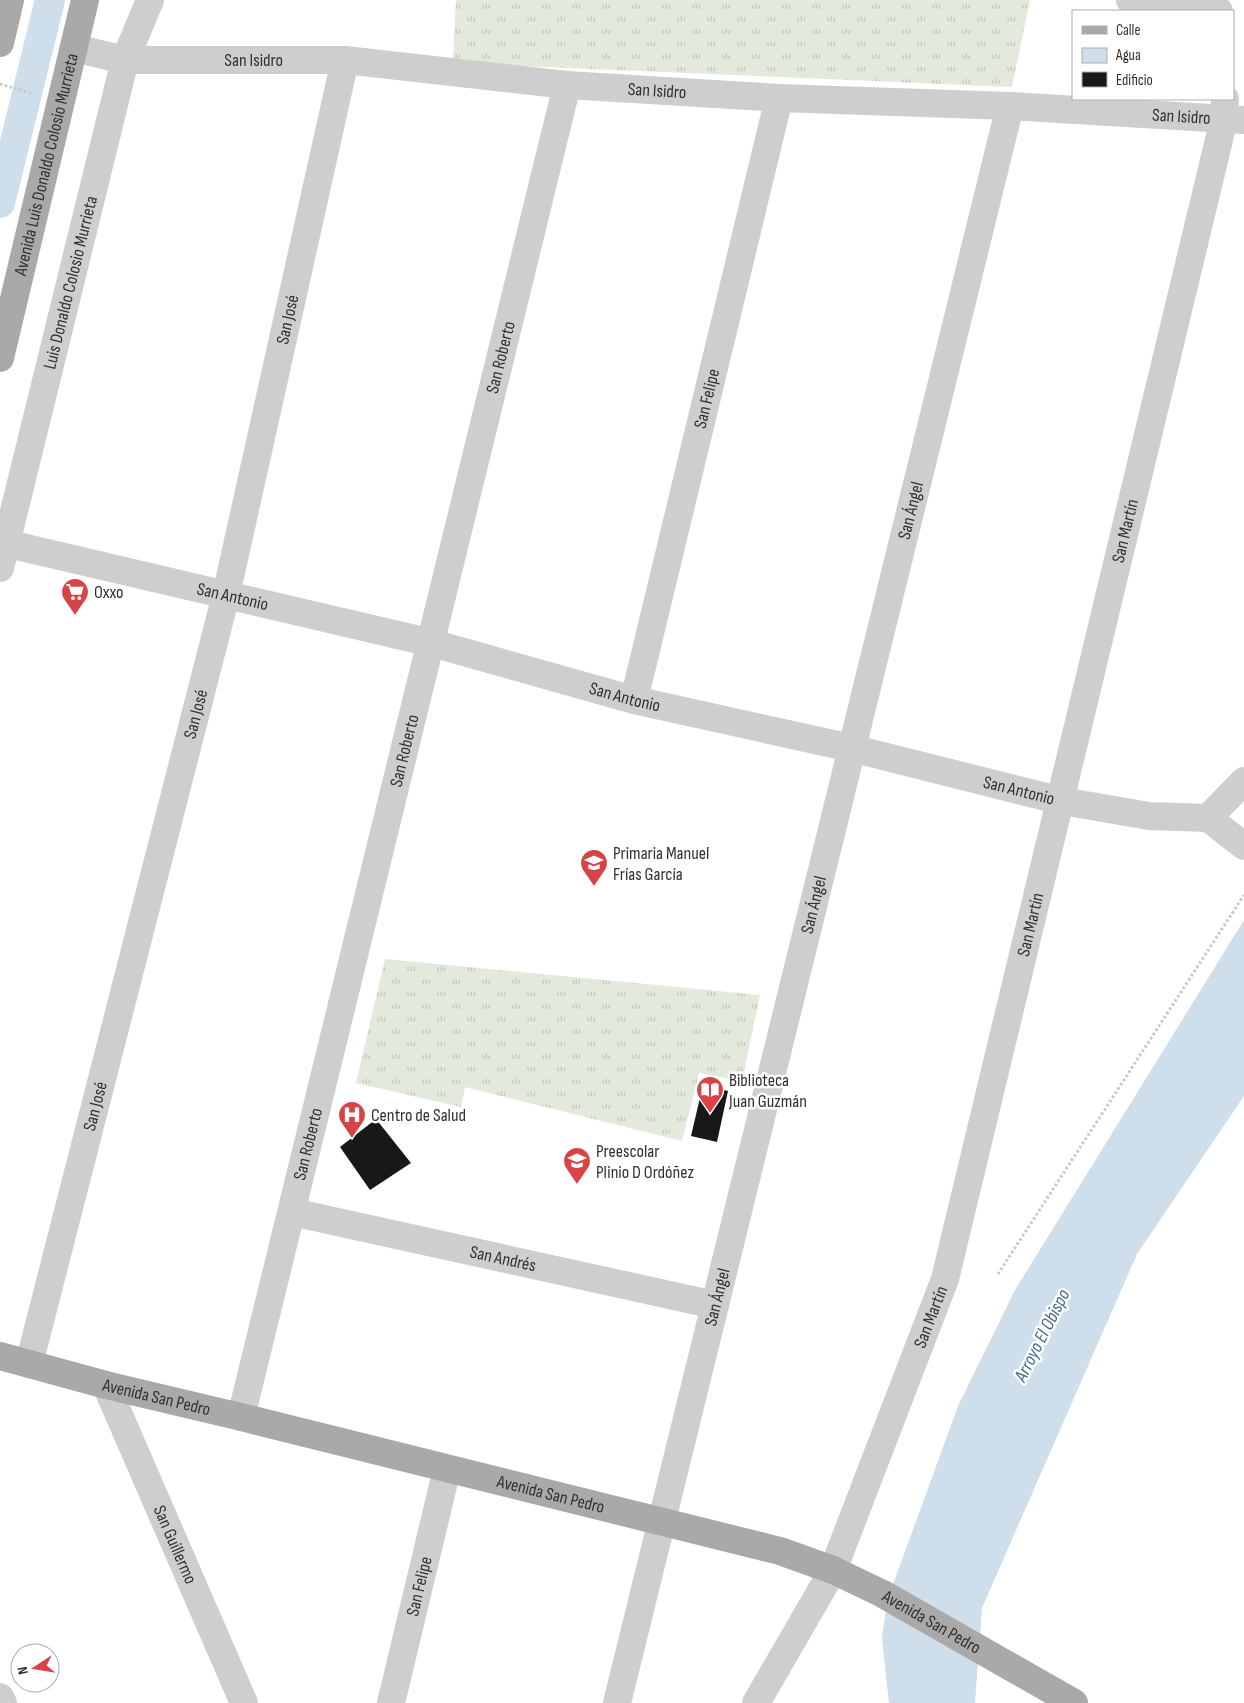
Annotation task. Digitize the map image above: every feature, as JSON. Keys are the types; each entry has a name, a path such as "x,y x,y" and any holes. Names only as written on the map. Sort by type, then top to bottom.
{"main road":[{"path":"0,43 10,0"},
{"name":"Avenida Luis Donaldo Colosio Murrieta","path":"0,358 85,0"},
{"name":"Avenida San Pedro","path":"0,1356 106,1385 780,1551 833,1570 883,1594 1074,1703"}],"street":[{"name":"Luis Donaldo Colosio Murrieta","path":"2,551 125,60 150,0"},
{"path":"1130,0 1207,6 1217,10"},
{"name":"San Isidro","path":"74,48 125,60 345,60 567,85 779,98 1231,112"},
{"name":"San José","path":"29,1364 226,595 345,60"},
{"name":"San Roberto","path":"241,1417 432,643 567,85"},
{"name":"San Felipe","path":"634,700 779,98"},
{"name":"San Ángel","path":"617,1703 663,1523 851,748 1010,106"},
{"name":"San Martín","path":"756,1703 833,1570 945,1280 1231,112"},
{"name":"San Antonio","path":"2,551 226,595 432,643 634,700 851,748 1062,801 1149,816 1208,818"},
{"path":"1244,781 1208,818 1244,846"},
{"name":"San Andrés","path":"292,1212 715,1305"},
{"name":"San Guillermo","path":"106,1385 244,1703"},
{"name":"San Felipe","path":"391,1703 447,1469"},
{"path":"0,1697 3,1703"}],"path":[{"path":"0,84 40,96"},
{"path":"998,1274 1244,896"}],"green space":[{"path":"456,0 1030,0 1012,87 499,65 453,58"},
{"path":"385,959 760,995 742,1081 699,1073 682,1141 465,1087 461,1107 356,1083"}],"water":[{"name":"Arroyo El Obispo","path":"1244,920 1244,1096 1137,1254 982,1608 975,1703 889,1703 882,1638 887,1601 958,1406 1015,1290"}],"building":[{"name":"Biblioteca Juan Guzmán","path":"703,1085 728,1091 717,1142 691,1136"},
{"path":"376,1119 411,1163 370,1190 340,1147"}],"waterway":[{"path":"0,203 50,0"}],"place":[{"name":"Oxxo","path":"75,616"},
{"name":"Primaria Manuel Frías García","path":"594,887"},
{"name":"Biblioteca Juan Guzmán","path":"710,1114"},
{"name":"Centro de Salud","path":"352,1139"},
{"name":"Preescolar Plinio D Ordóñez","path":"577,1185"}]}
